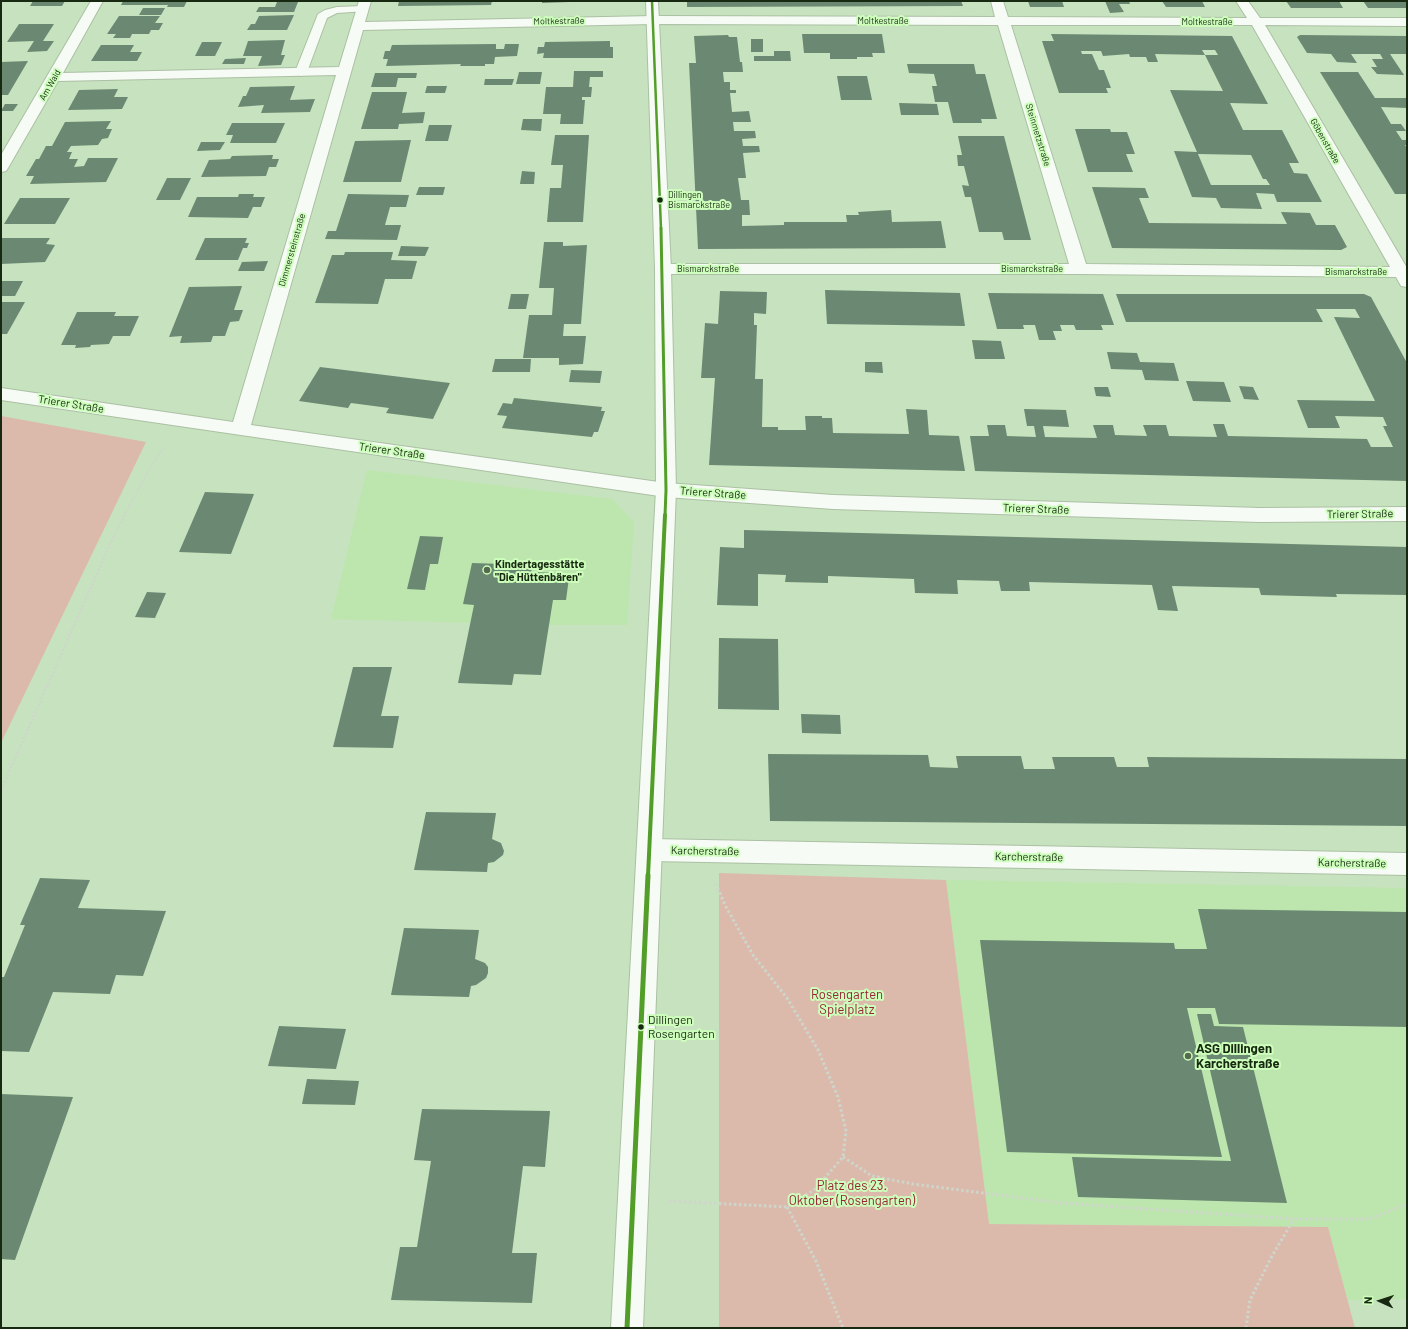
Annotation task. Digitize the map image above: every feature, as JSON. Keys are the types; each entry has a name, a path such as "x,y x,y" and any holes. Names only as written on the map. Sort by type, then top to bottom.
{"street":[{"name":"Am Wald","path":"1,168 97,1"},
{"name":"Steinmetzstraße","path":"997,1 1079,269"},
{"name":"Göbenstraße","path":"1242,1 1400,257 1404,277"},
{"name":"Dimmersteinstraße","path":"240,429 364,5"},
{"path":"628,1328 666,490 663,269 652,11"},
{"name":"Moltkestraße","path":"358,26 652,11 1004,21 1407,22"},
{"path":"54,77 344,71"},
{"name":"Bismarckstraße","path":"663,269 1079,269 1404,277"},
{"name":"Trierer Straße","path":"1,394 666,490 833,502 1260,515 1407,514"},
{"name":"Karcherstraße","path":"650,850 1407,864"}],"lane":[{"path":"301,72 322,16 329,12 364,5"}],"path":[{"path":"1,790 114,532 150,468 180,421"},
{"path":"634,1200 787,1207 814,1190 843,1157 846,1131 838,1097 818,1050 786,998 753,955 725,905 703,850"},
{"path":"843,1157 872,1176 974,1193 1061,1203 1294,1219 1369,1218 1407,1204"},
{"path":"787,1207 816,1261 843,1328"},
{"path":"1246,1328 1250,1300 1272,1256 1294,1219"}],"shaded area":[{"name":"Kindertagesstätte \"Die Hüttenbären\"","path":"367,470 612,499 634,522 627,625 549,625 331,619"},
{"name":"ASG Dillingen Karcherstraße","path":"946,880 1407,888 1407,1299 1347,1300 1328,1227 989,1224"}],"green space":[{"path":"1,416 146,442 1,743"},
{"name":"Platz des 23. Oktober (Rosengarten)","path":"719,873 946,880 989,1224 1328,1227 1355,1328 719,1328"}],"building":[{"path":"33,1 65,1 62,6 30,6"},
{"path":"123,1 187,1 184,7 167,7 168,5 121,5"},
{"path":"399,1 492,1 491,5 398,6"},
{"path":"542,1 569,1 569,2 542,3"},
{"path":"687,1 961,1 963,6 687,7"},
{"path":"1028,1 1062,1 1064,7 1030,7"},
{"path":"1105,1 1129,1 1130,4 1119,4 1124,12 1110,13"},
{"path":"1162,1 1202,1 1205,7 1166,7"},
{"path":"1286,1 1339,1 1343,8 1291,8"},
{"path":"1363,1 1407,1 1407,8 1368,8"},
{"path":"277,2 298,2 294,12 256,12 259,7 275,7"},
{"path":"143,8 165,8 161,15 139,15"},
{"path":"294,15 287,30 247,30 251,24 255,24 259,16"},
{"path":"119,16 160,16 155,23 163,23 159,30 151,30 149,34 132,34 130,38 113,38 116,34 107,34"},
{"path":"19,24 54,24 43,41 54,41 47,51 27,52 34,41 7,42"},
{"path":"802,34 882,34 885,53 872,53 873,57 857,57 857,59 830,59 830,53 804,53"},
{"path":"1051,34 1232,36 1268,104 1230,103 1243,130 1282,130 1299,163 1289,163 1294,173 1307,174 1322,202 1277,202 1274,194 1256,193 1262,209 1221,208 1216,198 1192,197 1174,151 1197,152 1170,90 1223,91 1205,55 1155,54 1158,62 1148,62 1146,57 1130,57 1129,54 1103,56 1101,51 1081,51 1082,54 1092,54 1099,70 1104,70 1111,88 1106,88 1108,93 1059,93 1042,41 1054,41","holes":["1202,50 1215,50 1218,55 1205,55","1198,154 1251,155 1263,179 1266,179 1270,185 1211,185"]},
{"path":"728,35 729,37 737,37 740,62 742,62 743,72 723,72 724,82 730,82 730,90 736,90 736,93 730,93 732,112 749,111 751,122 733,122 734,131 755,131 756,138 742,139 743,146 759,146 760,152 743,153 746,178 738,178 741,200 749,200 750,215 742,215 742,226 784,225 784,222 847,222 846,215 859,215 858,212 891,210 892,222 941,221 946,248 698,249 689,63 696,63 694,36"},
{"path":"1300,35 1407,36 1407,54 1390,54 1404,75 1377,74 1371,67 1377,67 1372,59 1383,59 1380,54 1351,54 1357,63 1337,62 1331,54 1307,53 1297,37"},
{"path":"751,39 763,39 763,52 751,52"},
{"path":"285,40 281,55 285,55 281,65 258,66 262,56 243,56 248,41"},
{"path":"610,41 610,47 613,47 613,58 543,58 544,53 537,54 538,47 544,47 545,42"},
{"path":"202,42 222,42 215,56 195,56"},
{"path":"496,44 496,49 504,49 505,44 519,44 517,56 495,57 494,64 485,64 485,66 460,66 461,64 386,66 388,59 383,59 385,51 390,51 392,45"},
{"path":"101,45 134,45 130,52 142,52 137,61 91,61"},
{"path":"774,51 790,51 791,61 754,61 754,56 774,56"},
{"path":"246,58 244,64 222,64 225,59"},
{"path":"28,61 8,95 1,95 1,62"},
{"path":"907,64 974,64 976,74 985,74 997,119 981,119 982,123 953,123 948,102 935,102 932,86 937,86 934,74 909,73"},
{"path":"574,71 603,71 603,77 590,77 589,87 592,87 591,97 582,97 582,100 585,100 583,124 560,124 561,114 543,114 546,87 573,87"},
{"path":"519,72 542,72 540,84 516,84"},
{"path":"1320,72 1358,72 1375,98 1407,98 1407,108 1381,107 1391,124 1401,124 1406,131 1396,131 1402,140 1407,140 1407,145 1405,145 1407,148 1407,194 1395,194"},
{"path":"375,73 417,73 416,78 398,78 396,87 371,87"},
{"path":"837,76 867,76 872,100 841,100"},
{"path":"485,79 514,79 512,85 484,85"},
{"path":"295,86 290,100 315,99 310,112 261,113 264,105 238,107 243,96 246,96 250,87"},
{"path":"427,86 447,86 445,93 425,93"},
{"path":"118,89 114,97 128,97 122,109 68,110 79,90"},
{"path":"372,92 407,92 402,113 425,112 423,123 399,124 398,129 361,129"},
{"path":"899,103 937,104 939,115 901,115"},
{"path":"5,104 18,104 13,111 1,111"},
{"path":"523,119 542,119 541,131 521,130"},
{"path":"111,121 106,129 112,129 108,138 102,139 98,145 71,146 67,152 72,152 69,159 78,159 74,167 84,166 88,158 118,158 106,182 30,184 34,176 26,176 36,159 39,159 46,146 52,146 65,122"},
{"path":"232,123 285,123 276,143 230,143 233,135 226,135"},
{"path":"429,125 452,125 448,141 425,141"},
{"path":"1075,129 1110,129 1111,132 1127,132 1135,154 1126,154 1133,172 1088,172"},
{"path":"555,135 589,135 583,222 547,222 550,188 561,188 563,165 551,165"},
{"path":"958,136 1004,136 1031,240 1004,240 1002,232 979,232 971,197 965,197 962,185 969,186 964,166 958,166 957,155 962,155"},
{"path":"411,140 401,182 343,182 355,141"},
{"path":"201,142 225,142 220,150 197,151"},
{"path":"273,155 272,159 279,159 276,167 269,167 266,176 201,177 209,160 230,159 232,156"},
{"path":"522,171 535,172 534,184 520,184"},
{"path":"167,178 191,178 180,200 156,200"},
{"path":"419,187 445,187 443,195 416,195"},
{"path":"1092,187 1145,188 1149,198 1139,198 1149,223 1287,224 1281,212 1310,213 1316,225 1335,225 1347,247 1341,250 1112,248"},
{"path":"239,194 254,194 253,197 265,197 261,207 253,207 248,218 188,217 197,197 238,197"},
{"path":"348,194 409,195 406,207 390,207 385,225 401,225 397,240 325,239 328,231 336,231"},
{"path":"20,198 70,198 55,224 4,224"},
{"path":"1,238 50,238 46,244 55,245 45,262 1,264"},
{"path":"205,238 247,238 245,243 249,243 247,248 243,248 238,260 195,260"},
{"path":"544,242 563,242 563,246 587,245 581,324 564,324 563,336 586,336 583,364 559,365 559,358 523,358 529,315 552,315 554,288 539,288"},
{"path":"401,246 429,247 425,256 398,256"},
{"path":"345,252 393,252 391,260 417,261 412,279 385,279 378,304 315,303 332,255 344,255"},
{"path":"268,261 264,271 238,271 242,262"},
{"path":"1,281 23,281 15,296 1,296"},
{"path":"242,286 234,310 243,310 239,321 230,322 225,336 213,336 211,342 180,343 182,336 169,337 189,287"},
{"path":"825,290 960,293 965,326 827,324"},
{"path":"720,291 767,292 766,314 754,313 754,325 757,325 755,379 763,379 762,427 778,427 778,430 806,430 805,416 822,416 822,418 832,418 833,433 909,434 906,409 927,410 929,435 959,436 965,471 709,465 715,378 701,378 705,323 718,324"},
{"path":"988,293 1103,294 1114,325 1101,325 1103,330 1076,330 1074,325 1060,325 1062,331 1053,331 1056,340 1039,340 1035,325 1023,325 1024,329 997,329"},
{"path":"511,294 529,294 526,309 508,309"},
{"path":"1116,294 1364,294 1371,297 1407,363 1407,481 975,471 970,436 989,436 987,425 1005,425 1007,436 1036,437 1034,426 1027,426 1024,409 1066,410 1069,427 1043,426 1045,437 1097,438 1093,425 1113,425 1115,435 1147,436 1143,425 1166,425 1169,436 1217,437 1213,424 1224,424 1228,436 1367,439 1371,447 1393,447 1383,426 1387,426 1383,417 1335,416 1340,428 1308,428 1297,400 1375,401 1334,317 1360,318 1355,309 1316,309 1323,322 1126,322"},
{"path":"1,302 25,302 7,334 1,334"},
{"path":"77,312 116,312 114,316 139,316 130,336 113,336 109,344 75,348 76,345 61,345"},
{"path":"972,340 1001,341 1005,359 975,359"},
{"path":"1107,352 1137,353 1140,362 1174,363 1179,381 1145,380 1142,370 1111,369"},
{"path":"495,359 531,359 530,372 492,372"},
{"path":"865,362 882,362 883,373 865,372"},
{"path":"320,367 450,383 433,419 386,413 389,408 351,403 348,408 299,401"},
{"path":"571,370 602,371 600,383 569,382"},
{"path":"1186,381 1224,382 1231,402 1193,401"},
{"path":"1239,386 1253,387 1259,400 1244,399"},
{"path":"1094,387 1108,387 1111,397 1096,396"},
{"path":"514,398 602,407 601,411 605,411 598,432 594,432 592,437 502,428 507,416 497,415 503,403 512,404"},
{"path":"205,492 254,494 231,554 179,552"},
{"path":"744,530 1407,547 1407,595 1336,594 1337,597 1261,595 1259,588 1172,586 1178,611 1158,610 1152,585 1029,582 1030,591 1001,591 999,581 957,580 958,594 915,593 914,579 828,576 828,583 785,582 786,575 758,574 758,606 717,605 720,547 744,548"},
{"path":"420,536 443,537 438,564 430,564 425,590 407,589"},
{"path":"472,563 533,565 531,572 557,573 557,578 569,578 566,600 553,600 541,675 514,674 512,685 458,683 474,605 463,604"},
{"path":"147,592 166,593 155,618 135,617"},
{"path":"719,638 778,639 779,710 718,709"},
{"path":"353,667 392,667 381,716 399,716 393,748 333,747"},
{"path":"801,714 840,715 841,734 802,733"},
{"path":"768,754 928,755 930,767 958,768 956,756 1021,756 1024,769 1055,769 1052,757 1114,757 1117,767 1149,767 1147,757 1407,759 1407,826 770,821"},
{"path":"426,812 496,813 492,839 501,843 504,851 503,855 494,862 488,863 487,872 414,870"},
{"path":"40,878 90,880 78,908 166,911 143,976 116,975 110,994 53,992 29,1052 1,1051 1,977 4,977 25,925 20,925"},
{"path":"1198,909 1407,912 1407,1027 1219,1024 1215,1008 1187,1008 1222,1157 1007,1152 980,940 1174,943 1175,949 1207,949"},
{"path":"404,928 479,930 475,959 485,963 488,967 486,978 476,985 471,986 469,997 391,995"},
{"path":"1197,1014 1211,1014 1214,1026 1243,1027 1287,1203 1078,1197 1072,1157 1231,1161"},
{"path":"279,1026 346,1029 336,1069 268,1066"},
{"path":"307,1079 359,1081 355,1105 302,1104"},
{"path":"1,1094 73,1097 15,1260 1,1259"},
{"path":"422,1109 550,1111 545,1167 523,1166 512,1253 537,1253 532,1303 391,1300 400,1247 417,1247 431,1161 414,1160"}],"transit line":[{"path":"627,1328 666,490 663,269 652,1"}],"place":[{"name":"Dillingen Bismarckstraße","path":"660,200"},
{"name":"Kindertagesstätte \"Die Hüttenbären\"","path":"487,570"},
{"name":"Dillingen Rosengarten","path":"641,1027"},
{"name":"ASG Dillingen Karcherstraße","path":"1188,1056"}],"park label":[{"name":"Rosengarten Spielplatz","path":"847,1002"}]}
